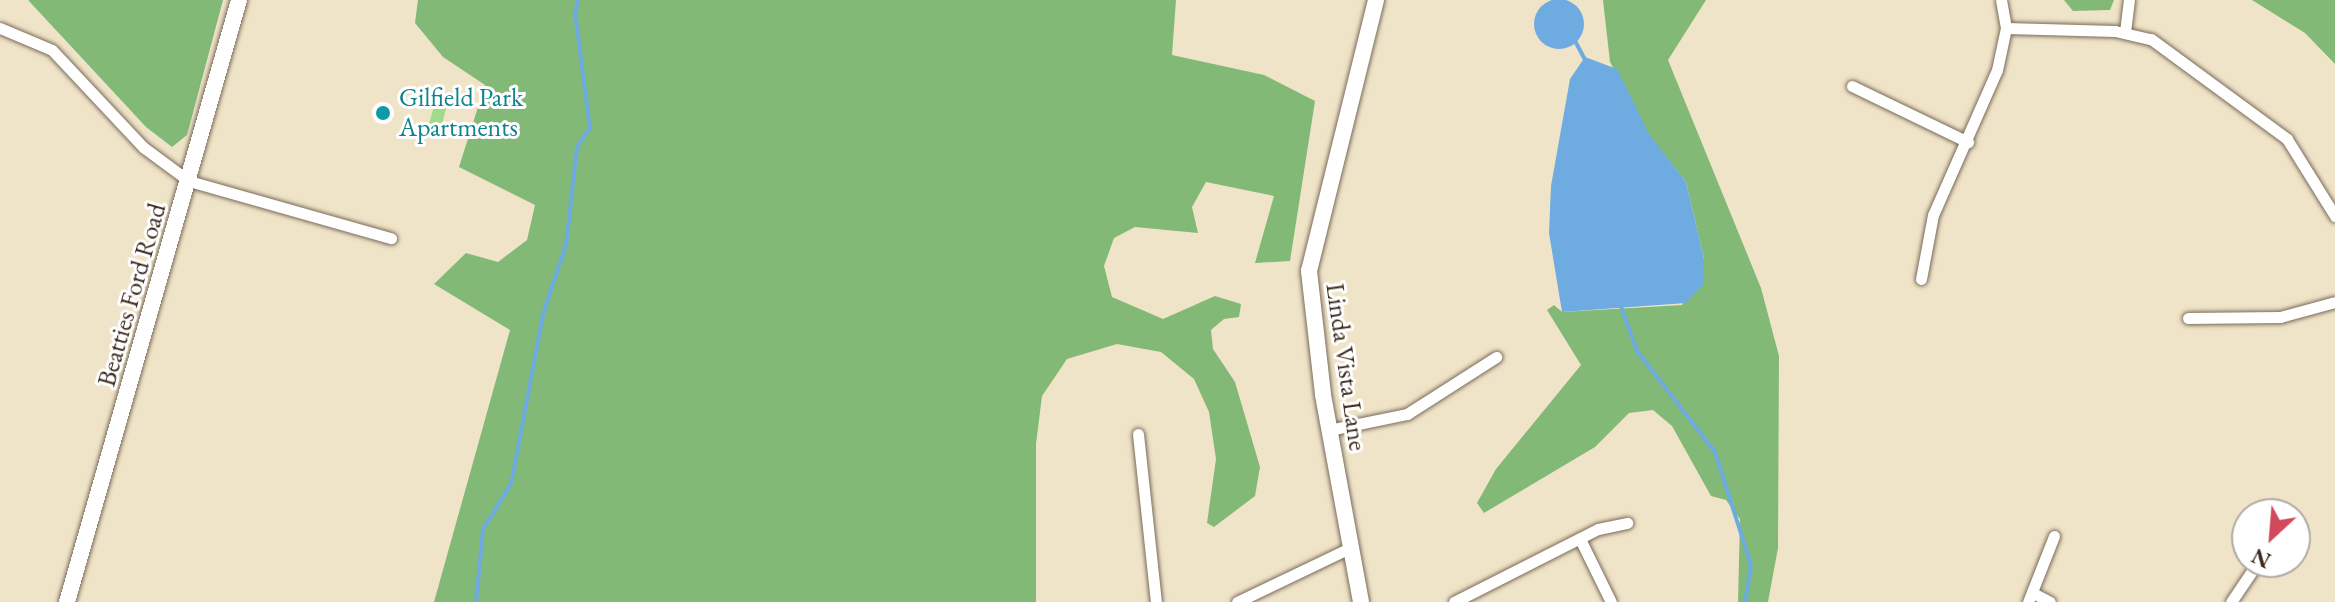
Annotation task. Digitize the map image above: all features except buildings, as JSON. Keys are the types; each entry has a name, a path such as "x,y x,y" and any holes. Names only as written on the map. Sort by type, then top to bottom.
{"main road":[{"name":"Beatties Ford Road","path":"67,602 239,0"},
{"name":"Linda Vista Lane","path":"1361,602 1329,430 1309,271 1376,0"}],"street":[{"path":"1921,279 1933,215 1990,91 2006,28 2001,0"},
{"path":"2125,32 2129,0"},
{"path":"0,28 52,50 149,153 189,181 391,238"},
{"path":"2006,28 2125,32 2151,39 2287,139 2335,216"},
{"path":"1852,86 1968,142"},
{"path":"2188,318 2280,317 2335,302"},
{"path":"1329,430 1407,414 1496,357"},
{"path":"1138,434 1156,602"},
{"path":"1454,602 1580,539 1627,523"},
{"path":"2050,602 2030,597 2054,536"},
{"path":"1580,539 1611,602"},
{"path":"1237,602 1352,547"},
{"path":"2231,602 2247,578"}],"green space":[{"path":"28,0 223,0 187,135 172,147 146,127"},
{"path":"418,0 1176,0 1172,55 1264,75 1315,101 1290,261 1255,263 1274,196 1206,182 1192,207 1198,233 1135,227 1114,238 1104,266 1112,297 1163,319 1215,296 1241,304 1239,317 1224,319 1211,330 1213,349 1235,382 1260,467 1255,496 1214,527 1207,523 1216,459 1209,412 1194,379 1161,352 1117,344 1067,359 1042,396 1036,444 1036,602 434,602 510,330 434,284 466,253 498,262 527,240 535,205 459,167 485,85 443,57 415,23"},
{"path":"1603,0 1706,0 1668,60 1761,288 1779,356 1778,548 1768,602 1738,602 1740,519 1726,500 1711,496 1672,426 1653,410 1629,413 1595,447 1484,513 1477,503 1496,469 1581,365 1547,310 1554,305 1562,312 1682,305 1704,259 1686,182 1649,135 1610,62"},
{"path":"2064,0 2114,0 2110,10 2073,11"},
{"path":"2252,0 2335,0 2335,64 2305,33"},
{"path":"435,102 447,105 439,136 427,132"}],"water":[{"path":"1559,-1 1577,6 1584,24 1577,42 1559,49 1541,42 1534,24 1541,6"},
{"path":"1585,57 1617,69 1649,134 1686,182 1704,259 1703,285 1686,303 1562,312 1549,233 1551,186 1570,79"}],"waterway":[{"path":"476,602 483,529 511,484 543,314 566,245 577,147 590,128 575,13 578,0"},
{"path":"1574,39 1586,62"},
{"path":"1620,304 1637,351 1715,452 1751,565 1745,602"}],"place":[{"name":"Gilfield Park Apartments","path":"383,113"}]}
